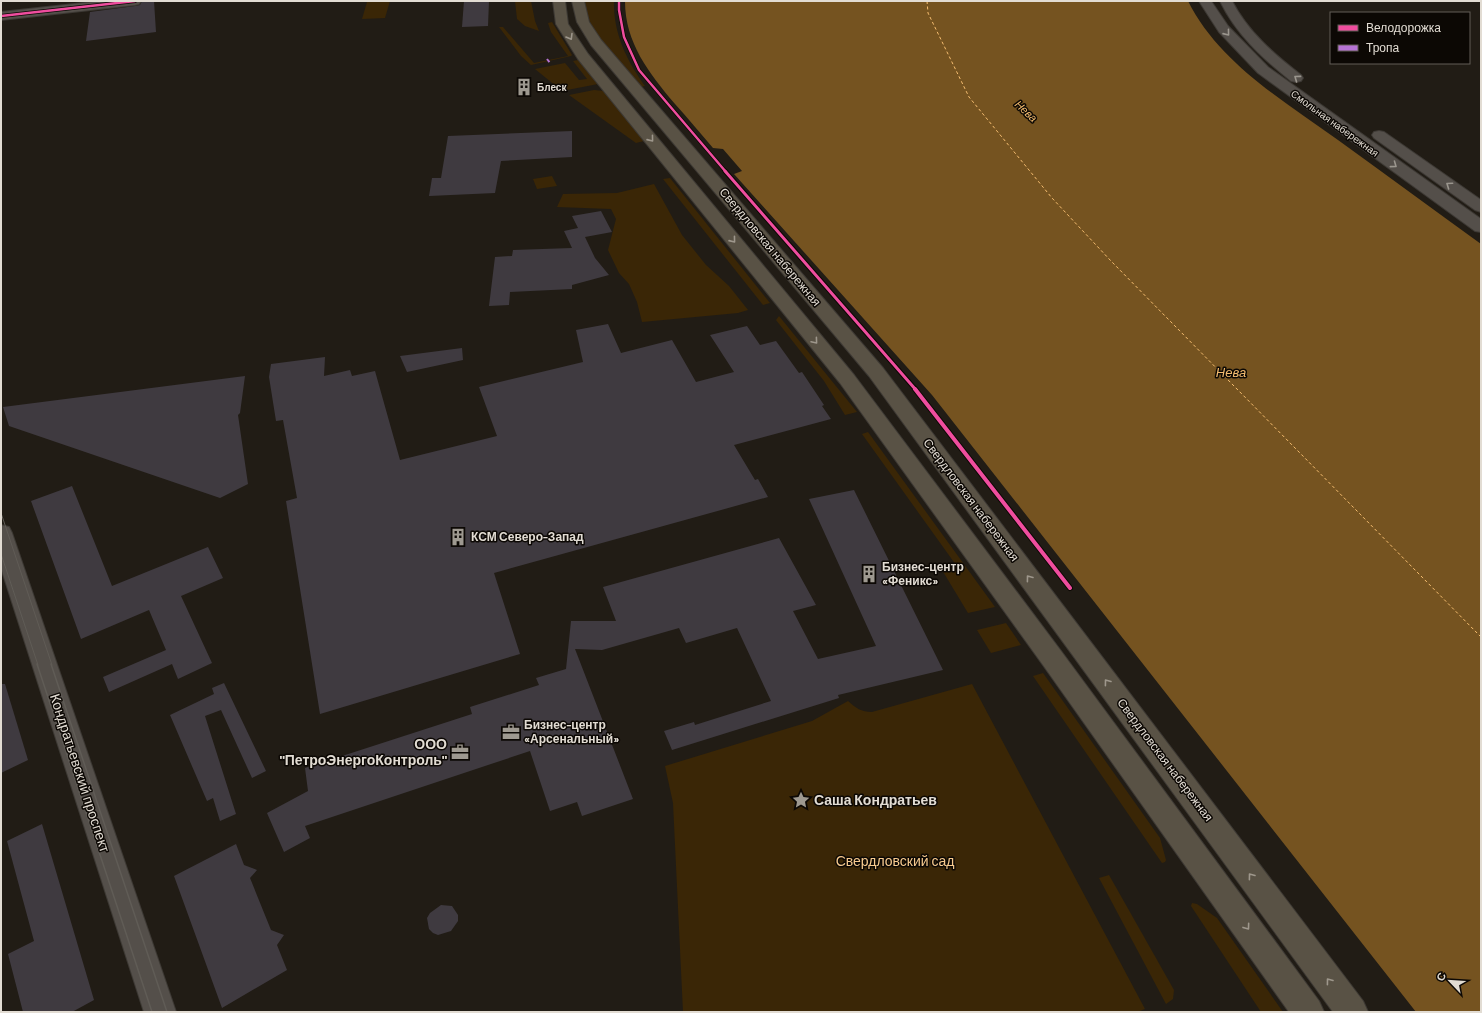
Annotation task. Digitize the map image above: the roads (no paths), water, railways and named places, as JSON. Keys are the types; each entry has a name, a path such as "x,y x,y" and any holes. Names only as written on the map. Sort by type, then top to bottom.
{"main road":[{"path":"1,16 136,1"},
{"name":"Свердловская набережная","path":"558,1 562,24 583,56 847,380 1052,658 1308,1012"},
{"name":"Свердловская набережная","path":"578,1 584,22 596,42 876,372 1352,1012"},
{"name":"Смольная набережная","path":"1205,1 1218,23 1238,46 1263,70 1481,227"},
{"name":"Смольная набережная","path":"1226,1 1238,22 1257,44 1284,69 1344,112"},
{"name":"Смольная набережная","path":"1370,130 1481,207"},
{"name":"Кондратьевский проспект","path":"1,533 160,1012"}],"water":[{"name":"Нева","path":"625,1 1188,1 1201,23 1217,43 1254,79 1481,244 1481,1012 1416,1012 932,395 734,174 742,171 723,149 713,148 656,81 640,57 634,44 626,16"}],"tram line":[{"path":"1,513 52,665"},
{"path":"1,554 38,665"},
{"path":"37,664 152,1012"},
{"path":"51,664 167,1012"}],"place":[{"name":"Блеск","path":"524,87"},
{"name":"КСМ Северо-Запад","path":"458,537"},
{"name":"Бизнес-центр «Феникс»","path":"869,574"},
{"name":"Бизнес-центр «Арсенальный»","path":"511,732"},
{"name":"ООО \"ПетроЭнергоКонтроль\"","path":"460,752"},
{"name":"Саша Кондратьев","path":"801,800"}],"park label":[{"name":"Свердловский сад","path":"895,861"}]}
